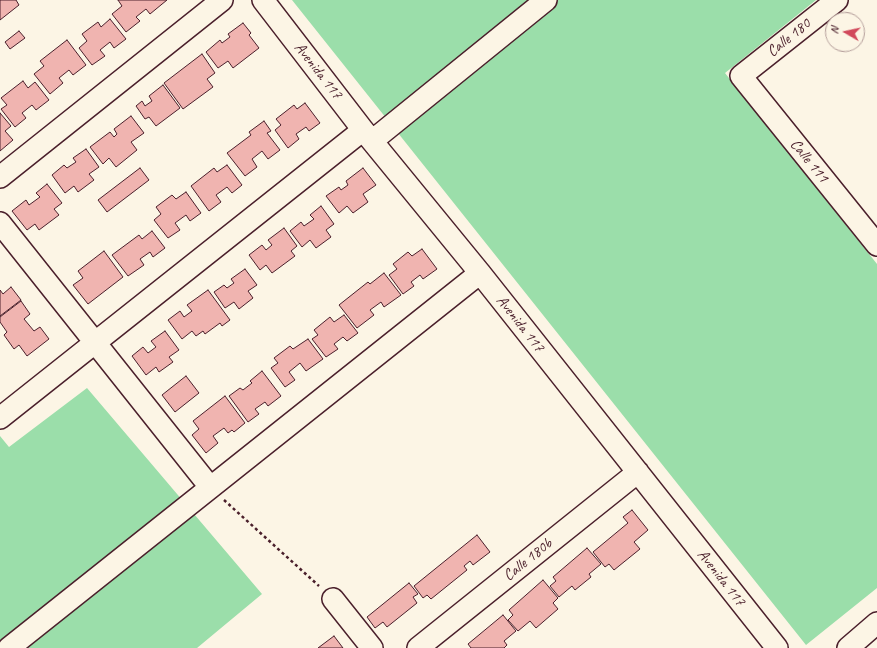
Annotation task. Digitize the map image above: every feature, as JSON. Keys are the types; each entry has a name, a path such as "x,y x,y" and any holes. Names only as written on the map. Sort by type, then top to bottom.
{"street":[{"path":"0,177 222,0"},
{"name":"Avenida 117","path":"263,0 368,135 480,273 777,648"},
{"path":"0,418 95,343 546,0"},
{"name":"Calle 180","path":"741,76 837,0"},
{"name":"Calle 111","path":"741,76 877,245"},
{"path":"0,223 210,487"},
{"path":"9,648 480,273"},
{"name":"Calle 180b","path":"418,648 638,472"},
{"path":"333,599 372,648"},
{"path":"848,648 877,623"}],"path":[{"path":"210,487 333,599"}],"green space":[{"path":"292,0 816,0 725,73 877,264 877,588 806,645"},
{"path":"87,388 262,594 197,648 0,648 0,436 9,447"}],"building":[{"path":"0,0 16,0 19,5 0,20"},
{"path":"118,0 167,0 150,14 146,9 136,17 140,21 126,32 112,14 122,6"},
{"path":"110,19 126,39 114,48 110,42 100,50 105,56 92,65 79,48 87,41 82,34 98,22 101,27"},
{"path":"243,23 251,33 249,35 259,48 233,68 228,61 218,68 206,52 220,40 222,43 230,37 228,34"},
{"path":"19,31 25,38 10,49 5,42"},
{"path":"67,40 86,65 73,75 69,70 59,78 63,83 50,94 34,74 44,66 40,61"},
{"path":"202,54 215,73 207,79 213,87 183,109 164,83"},
{"path":"23,81 28,88 35,82 49,100 36,110 32,105 22,113 26,118 15,127 1,109 7,105 1,98"},
{"path":"163,85 180,108 156,126 149,117 145,119 136,106 142,101 145,106 152,101 149,96"},
{"path":"305,103 320,123 309,131 306,127 296,134 299,139 288,148 275,130 281,125 276,119 294,105 297,109"},
{"path":"0,113 11,126 5,131 13,140 0,151"},
{"path":"131,116 144,133 131,142 137,150 116,167 109,158 103,164 90,147 110,132 114,137 117,134 114,129"},
{"path":"264,121 271,131 267,133 280,150 268,159 262,151 252,159 257,167 245,176 227,153 251,135 249,132"},
{"path":"86,149 99,167 89,174 94,180 78,192 74,186 65,193 52,175 64,165 67,168 76,162 73,158"},
{"path":"227,165 242,185 232,193 227,187 216,195 221,202 209,211 191,186 214,168 217,172"},
{"path":"140,168 149,180 107,212 98,200"},
{"path":"363,168 376,185 363,194 368,202 353,213 347,206 339,213 326,196 339,187 341,190 348,185 346,181"},
{"path":"47,184 62,203 54,209 59,215 39,230 35,224 27,230 12,211 26,200 29,205 40,197 36,193"},
{"path":"186,192 201,213 190,221 186,215 175,223 180,230 168,238 154,220 161,214 156,207 172,195 176,199"},
{"path":"321,206 334,224 326,230 331,237 316,248 310,240 302,247 290,231 301,222 304,226 314,219 310,215"},
{"path":"284,228 297,246 291,251 295,256 272,273 266,265 260,270 249,255 262,245 266,250 272,245 268,240"},
{"path":"152,231 165,248 153,257 150,252 140,259 144,265 128,276 112,255 139,235 142,239"},
{"path":"422,249 437,269 423,279 420,275 411,282 414,286 403,294 389,275 397,269 393,264 408,252 412,256"},
{"path":"104,251 123,277 88,304 73,285 83,278 78,271"},
{"path":"245,269 257,285 248,291 253,298 239,309 234,302 225,308 214,292 224,285 227,288 234,283 231,279"},
{"path":"384,273 401,295 384,307 381,302 370,310 374,315 357,328 339,305 368,282 370,284"},
{"path":"11,287 21,300 0,316 0,290 3,294"},
{"path":"208,290 230,320 222,326 220,323 205,334 203,331 196,336 192,331 182,339 168,320 180,311 184,317 192,311 187,305"},
{"path":"21,301 30,314 24,319 34,331 40,327 49,339 27,356 19,345 14,349 4,335 7,332 0,322 0,317"},
{"path":"344,315 358,333 347,341 343,337 334,344 338,349 326,357 312,339 318,335 314,330 330,317 334,322"},
{"path":"165,331 179,350 169,357 173,362 159,372 156,367 146,375 132,356 143,347 148,353 156,347 151,341"},
{"path":"308,339 323,359 306,371 300,363 289,372 295,380 285,387 271,368 278,363 274,358 290,346 293,349"},
{"path":"262,371 281,396 268,406 265,402 255,409 259,414 248,422 229,396 240,388 243,390 252,383 250,381"},
{"path":"186,376 199,393 175,412 162,395"},
{"path":"225,396 245,423 234,432 232,430 228,433 224,428 213,436 218,443 206,453 192,435 199,429 193,421"},
{"path":"632,510 648,530 634,542 640,549 614,570 609,564 605,567 593,552 628,523 623,517"},
{"path":"477,535 490,552 473,565 470,561 464,566 467,570 431,599 427,595 423,598 414,586"},
{"path":"587,548 601,564 589,574 591,577 575,590 572,586 559,597 550,586 556,581 553,577"},
{"path":"543,580 558,598 553,603 558,609 536,628 530,621 518,631 508,620 513,615 509,610"},
{"path":"409,583 418,594 413,597 417,603 387,627 383,622 375,628 367,617"},
{"path":"503,615 516,631 504,641 507,645 504,648 471,648 468,644"},
{"path":"334,636 343,648 318,648"}]}
